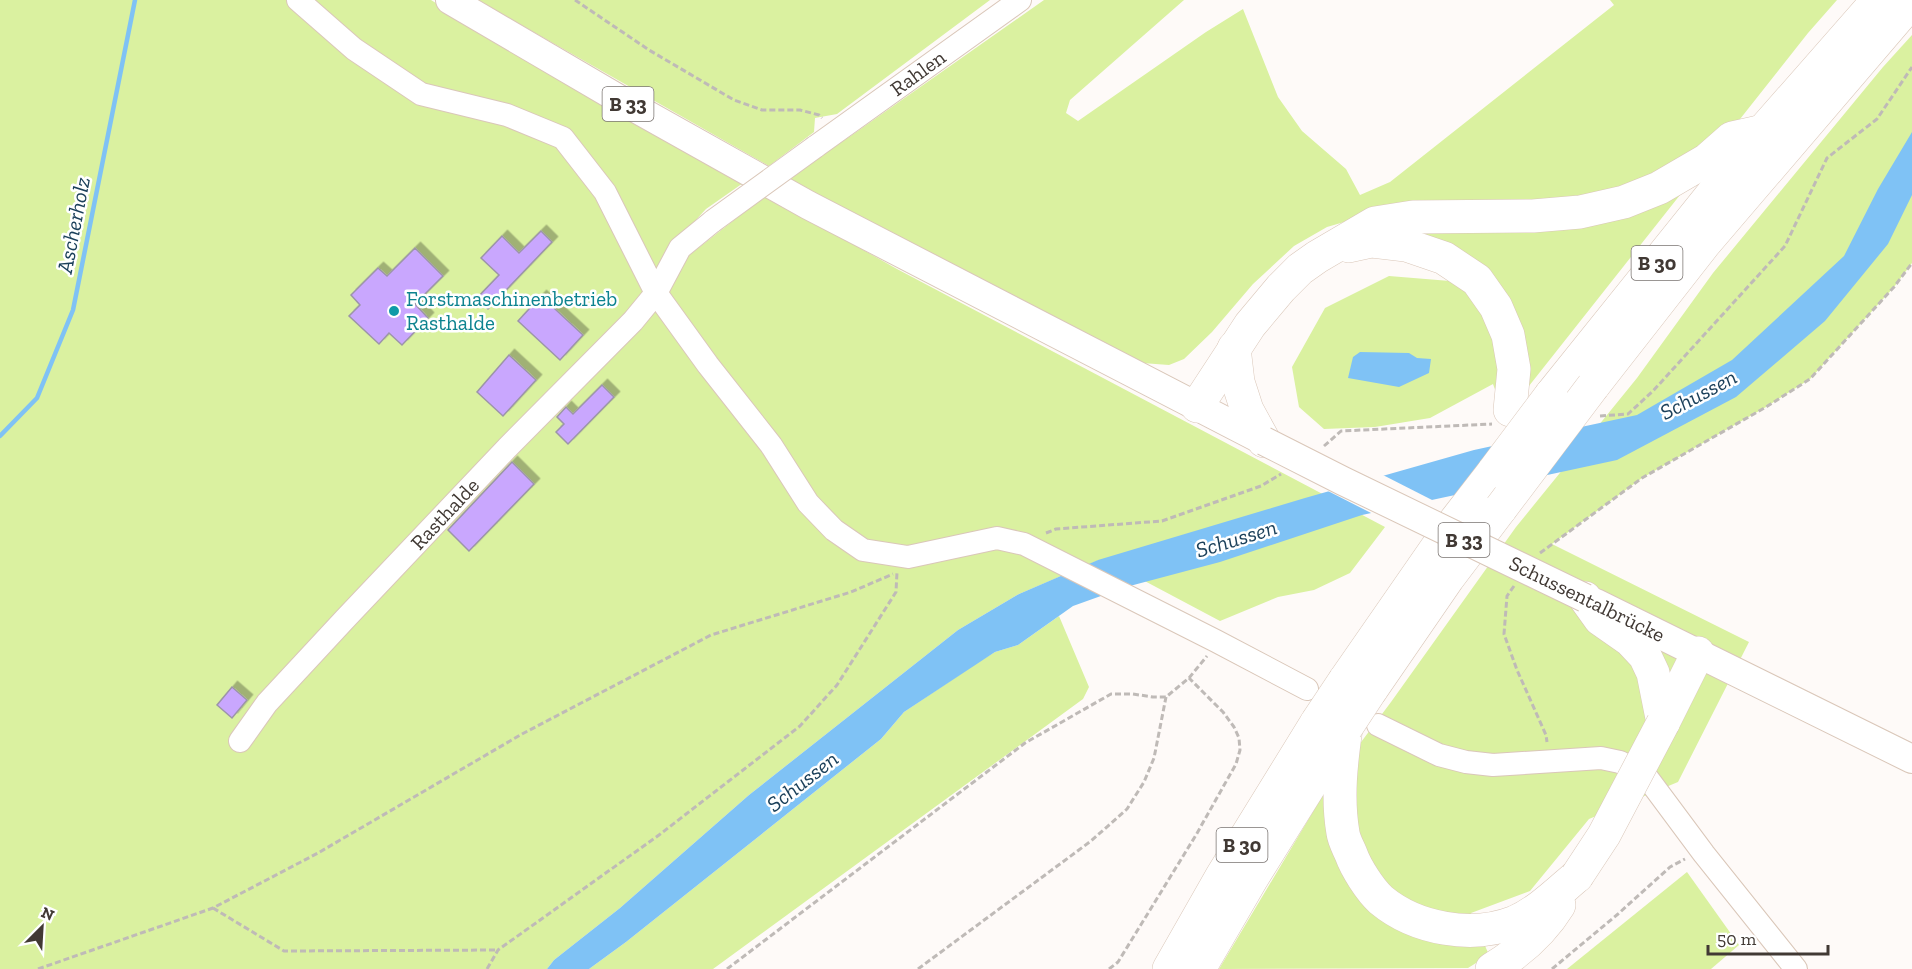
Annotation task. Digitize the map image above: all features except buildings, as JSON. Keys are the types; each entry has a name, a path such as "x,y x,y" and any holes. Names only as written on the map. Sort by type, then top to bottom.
{"highway":[{"name":"B 30","path":"1199,969 1252,878 1347,725 1358,685 1456,520 1551,395 1763,131 1878,0"},
{"name":"B 30","path":"1358,685 1448,578 1704,244 1912,1"},
{"path":"1197,406 1260,310 1281,288 1306,265 1375,223 1413,217 1533,216 1580,212 1624,202 1659,188 1707,160 1732,138 1763,131"},
{"path":"1332,249 1372,241 1407,245 1444,258 1477,280 1496,307 1508,335 1514,369 1510,410 1494,471"},
{"path":"1234,348 1238,382 1247,410 1264,441"},
{"path":"1585,598 1600,619 1630,640 1645,656 1653,673 1663,723"},
{"path":"1499,965 1551,919 1604,835 1698,653"},
{"path":"1347,725 1341,762 1340,797 1343,835 1356,866 1380,899 1407,916 1445,930 1483,929 1515,922 1542,905 1577,876"},
{"name":"B 30","path":"1169,969 1222,876 1347,725"}],"main road":[{"name":"B 33","path":"450,0 619,99 808,205 1197,406"},
{"name":"Schussentalbrücke","path":"1197,406 1353,486 1912,759"}],"street":[{"path":"298,0 354,50 421,94 507,115 563,138 605,192 656,292 708,365 771,445 808,503 834,530 863,550 902,565 997,538 1024,544 1307,689"},
{"name":"Rahlen","path":"713,220 1020,0"},
{"name":"Rasthalde","path":"240,741 267,703 507,448 633,321 656,292 680,248 713,220"},
{"path":"1347,725 1466,762 1493,765 1601,758 1620,762 1646,776 1704,854 1796,969"}],"path":[{"path":"575,0 649,50 734,100 762,110 800,110 819,115 837,131"},
{"path":"1533,559 1641,478 1766,407 1810,379 1894,287 1912,263"},
{"path":"38,969 213,908 318,853 522,734 711,634 851,592 902,565"},
{"path":"486,969 498,950 659,835 800,726 837,686 896,592 902,565"},
{"path":"1520,578 1507,596 1504,634 1517,670 1546,735 1548,761"},
{"path":"918,969 1091,841 1127,809 1144,782 1154,758 1166,697 1189,678 1212,650 1216,641"},
{"path":"1109,969 1118,962 1196,836 1236,764 1240,750 1239,738 1234,727 1189,678"},
{"path":"727,969 1025,743 1111,694 1166,697"},
{"path":"1552,969 1670,867 1689,857 1704,854"},
{"path":"213,908 284,951 498,950"}],"green space":[{"path":"0,0 431,0 558,79 746,181 706,209 670,248 683,260 766,195 897,269 1385,527 1350,573 1314,590 1278,597 1220,621 1139,578 1099,560 1019,594 958,630 749,795 620,908 554,960 547,969 0,969"},
{"path":"477,0 990,0 837,114 815,118 814,132 769,166"},
{"path":"1044,0 1184,0 1070,100 1066,113 1078,121 1243,9 1278,97 1302,131 1346,169 1360,195 1390,182 1614,5 1610,0 1837,0 1808,33 1510,410 1496,307 1358,218 1327,227 1294,246 1253,284 1212,332 1184,359 1169,365 1142,363 785,179 852,135"},
{"path":"1912,35 1912,263 1894,287 1810,379 1642,478 1552,544 1749,642 1678,782 1589,819 1530,891 1471,913 1489,955 1468,968 1219,969 1329,785 1516,527 1637,378 1713,273"},
{"path":"1389,276 1450,281 1482,300 1498,335 1498,398 1493,384 1430,418 1375,427 1324,429 1299,407 1292,367 1325,308"},
{"path":"1059,616 1089,687 1083,699 713,969 589,969 881,739 904,712 977,663 995,652 1018,645"},
{"path":"1687,872 1739,945 1711,969 1567,969"}],"water":[{"name":"Schussen","path":"1912,132 1912,195 1888,244 1825,321 1736,397 1617,460 1362,515 1220,562 1126,587 1073,606 1018,645 995,652 904,712 881,739 589,969 547,969 554,960 620,908 749,795 958,630 1019,594 1098,560 1305,498 1474,450 1637,415 1732,360 1844,256 1878,189"},
{"path":"1360,352 1409,353 1417,358 1431,359 1429,373 1399,387 1348,378 1353,357"}],"pier":[{"path":"1379,473 1436,502 1375,515 1324,489"}],"waterway":[{"name":"Ascherholz","path":"0,436 37,398 73,310 135,0"}],"place":[{"name":"Forstmaschinenbetrieb Rasthalde","path":"394,311"}]}
